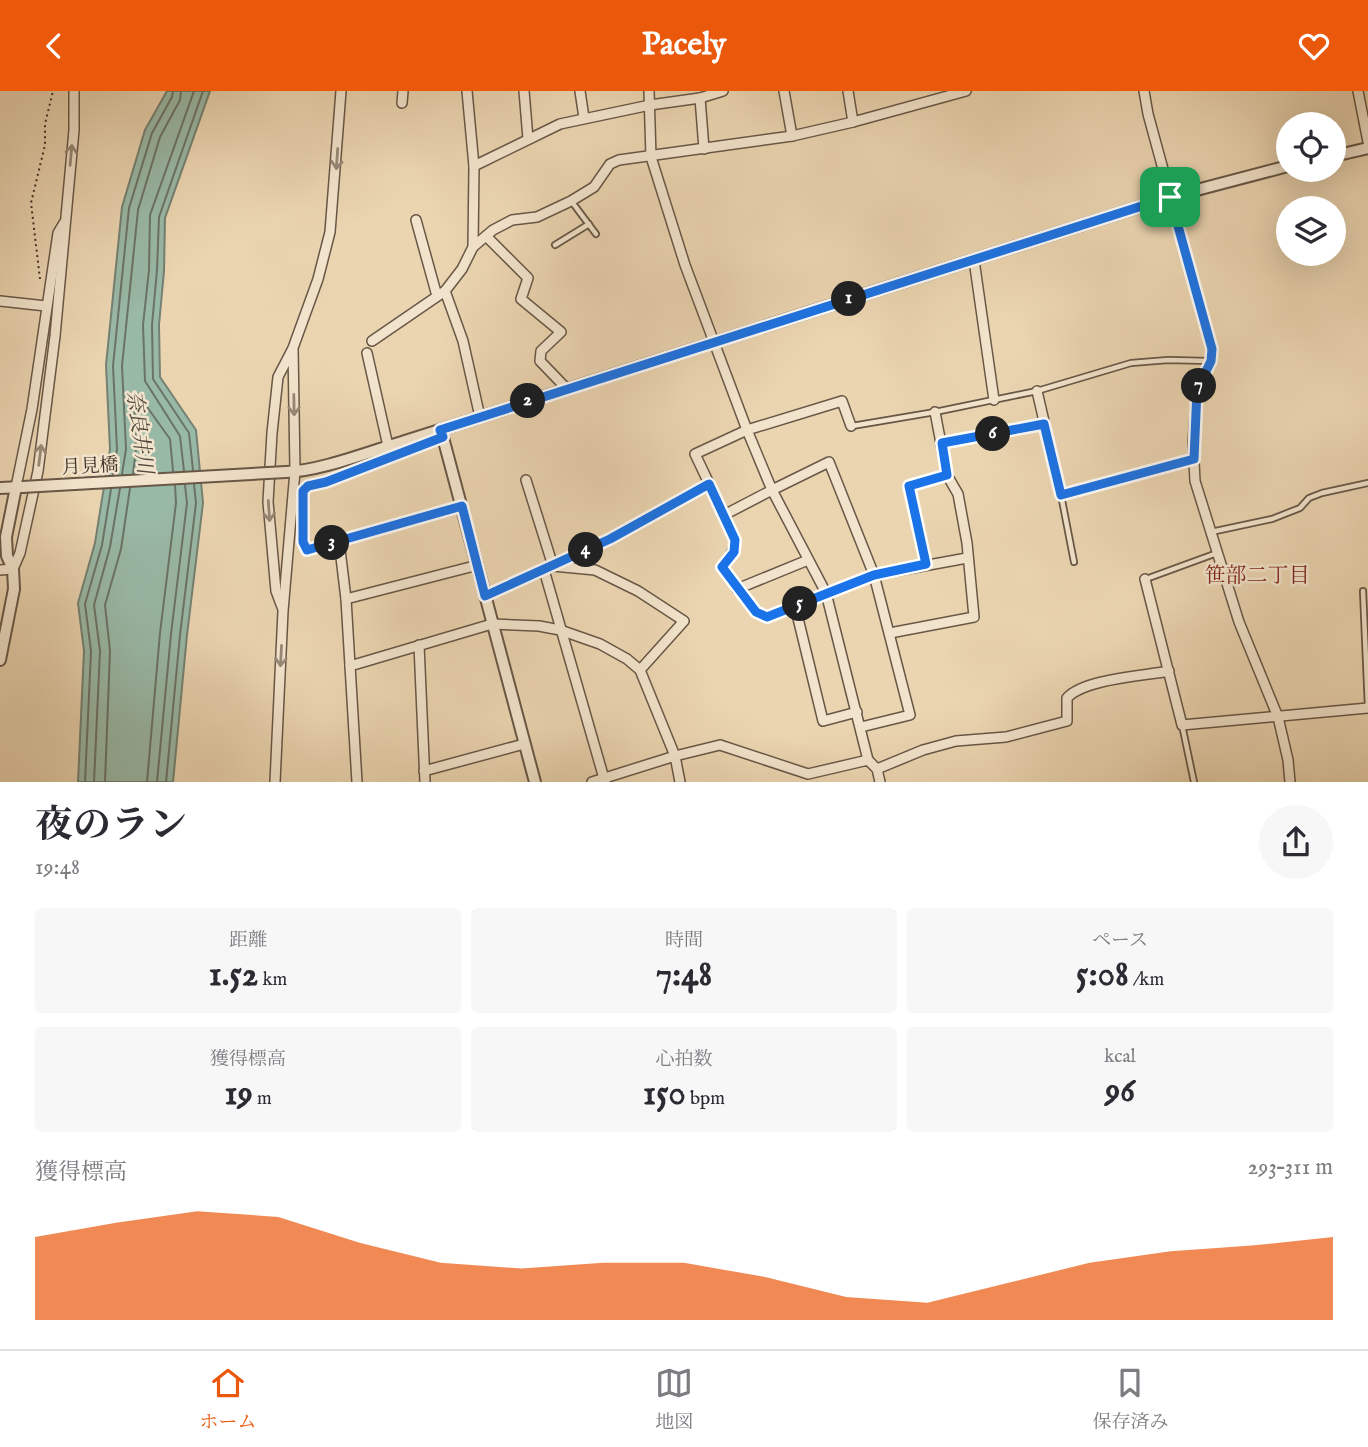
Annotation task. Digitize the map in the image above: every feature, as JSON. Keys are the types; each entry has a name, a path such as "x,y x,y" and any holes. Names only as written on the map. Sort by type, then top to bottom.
{"street":[{"path":"13,569 20,553 38,471 55,336 74,130 75,91"},
{"path":"283,611 276,591 268,502 278,377 293,348 318,279 330,232 341,91"},
{"path":"402,103 403,91"},
{"path":"467,91 474,166 473,247"},
{"path":"524,91 528,139"},
{"path":"580,91 584,118"},
{"path":"649,91 651,157 685,265 772,490 826,593 868,760 877,769 880,782"},
{"path":"474,166 560,124 650,105 700,98 721,91"},
{"path":"784,91 792,136"},
{"path":"848,91 853,122"},
{"path":"372,341 441,294 462,269 473,247 486,236 512,221 537,217 572,201 593,187 610,164 619,160 792,136 966,91"},
{"path":"1144,91 1147,114 1212,349 1211,361 1197,390 1195,481 1239,622 1278,717 1290,782"},
{"path":"1346,152 1368,145 1358,91"},
{"path":"700,98 704,149"},
{"name":"月見橋","path":"0,488 291,472 442,433 480,417 1170,197 1276,169"},
{"path":"0,660 14,589 6,537 19,487 58,233 66,218"},
{"path":"416,220 441,294 463,341 480,417"},
{"path":"486,236 528,278 521,299 561,332 541,351 540,361 567,389"},
{"path":"974,260 994,400"},
{"path":"0,302 46,306"},
{"path":"275,782 291,472 293,348"},
{"path":"367,353 388,446"},
{"path":"1037,391 1061,495"},
{"path":"850,426 842,401 747,430 695,454 735,540 734,552 722,567 756,612 767,617 874,575 967,558"},
{"path":"890,633 974,617 967,543 958,494 947,475 935,412"},
{"path":"942,443 1044,424"},
{"path":"462,506 307,550 303,542 303,491 308,486 326,482 442,433 462,506 478,565 492,624 535,782"},
{"path":"724,515 830,462 874,575 910,715 861,727"},
{"path":"926,564 909,486 947,475"},
{"path":"526,480 560,630 605,780"},
{"path":"339,541 346,599 358,782"},
{"path":"485,596 569,559"},
{"path":"737,589 808,561"},
{"path":"346,599 478,565"},
{"path":"548,568 594,570 638,591 684,621 640,670"},
{"path":"0,570 13,569"},
{"path":"1145,579 1182,725 1368,708"},
{"path":"795,606 823,721 857,712"},
{"path":"350,666 492,624 539,626 560,630 600,644 627,659 640,670 675,756 680,782"},
{"path":"419,645 425,782"},
{"path":"877,769 923,750 956,741 1006,737 1067,721 1067,698 1072,692 1088,686 1169,671"},
{"path":"424,771 524,744"},
{"path":"592,782 720,745 808,774 868,760"}],"lane":[{"path":"572,201 596,233"},
{"path":"555,245 589,224"},
{"path":"850,426 1037,391 1131,363 1211,361"},
{"path":"1074,562 1061,495 1194,459"},
{"path":"1210,532 1272,519 1300,508 1309,498 1322,493 1368,483"},
{"path":"569,559 709,484"},
{"path":"1145,579 1217,553"},
{"path":"1363,591 1368,708"},
{"path":"1182,725 1194,782"}],"water":[{"name":"奈良井川","path":"167,91 210,91 165,218 159,325 160,377 196,430 203,503 173,782 78,782 84,651 78,603 95,543 110,449 106,365 122,207 145,130"}],"district":[{"name":"笹部二丁目","path":"1257,575"}],"route":[{"path":"1170,197 1212,349 1211,361 1197,390 1194,459 1061,495 1044,424 942,443 947,475 909,486 926,564 874,575 767,617 756,612 722,567 734,552 735,540 709,484 610,539 485,596 462,506 307,550 303,542 303,491 308,486 326,482 443,437 440,430 1170,197"}]}
